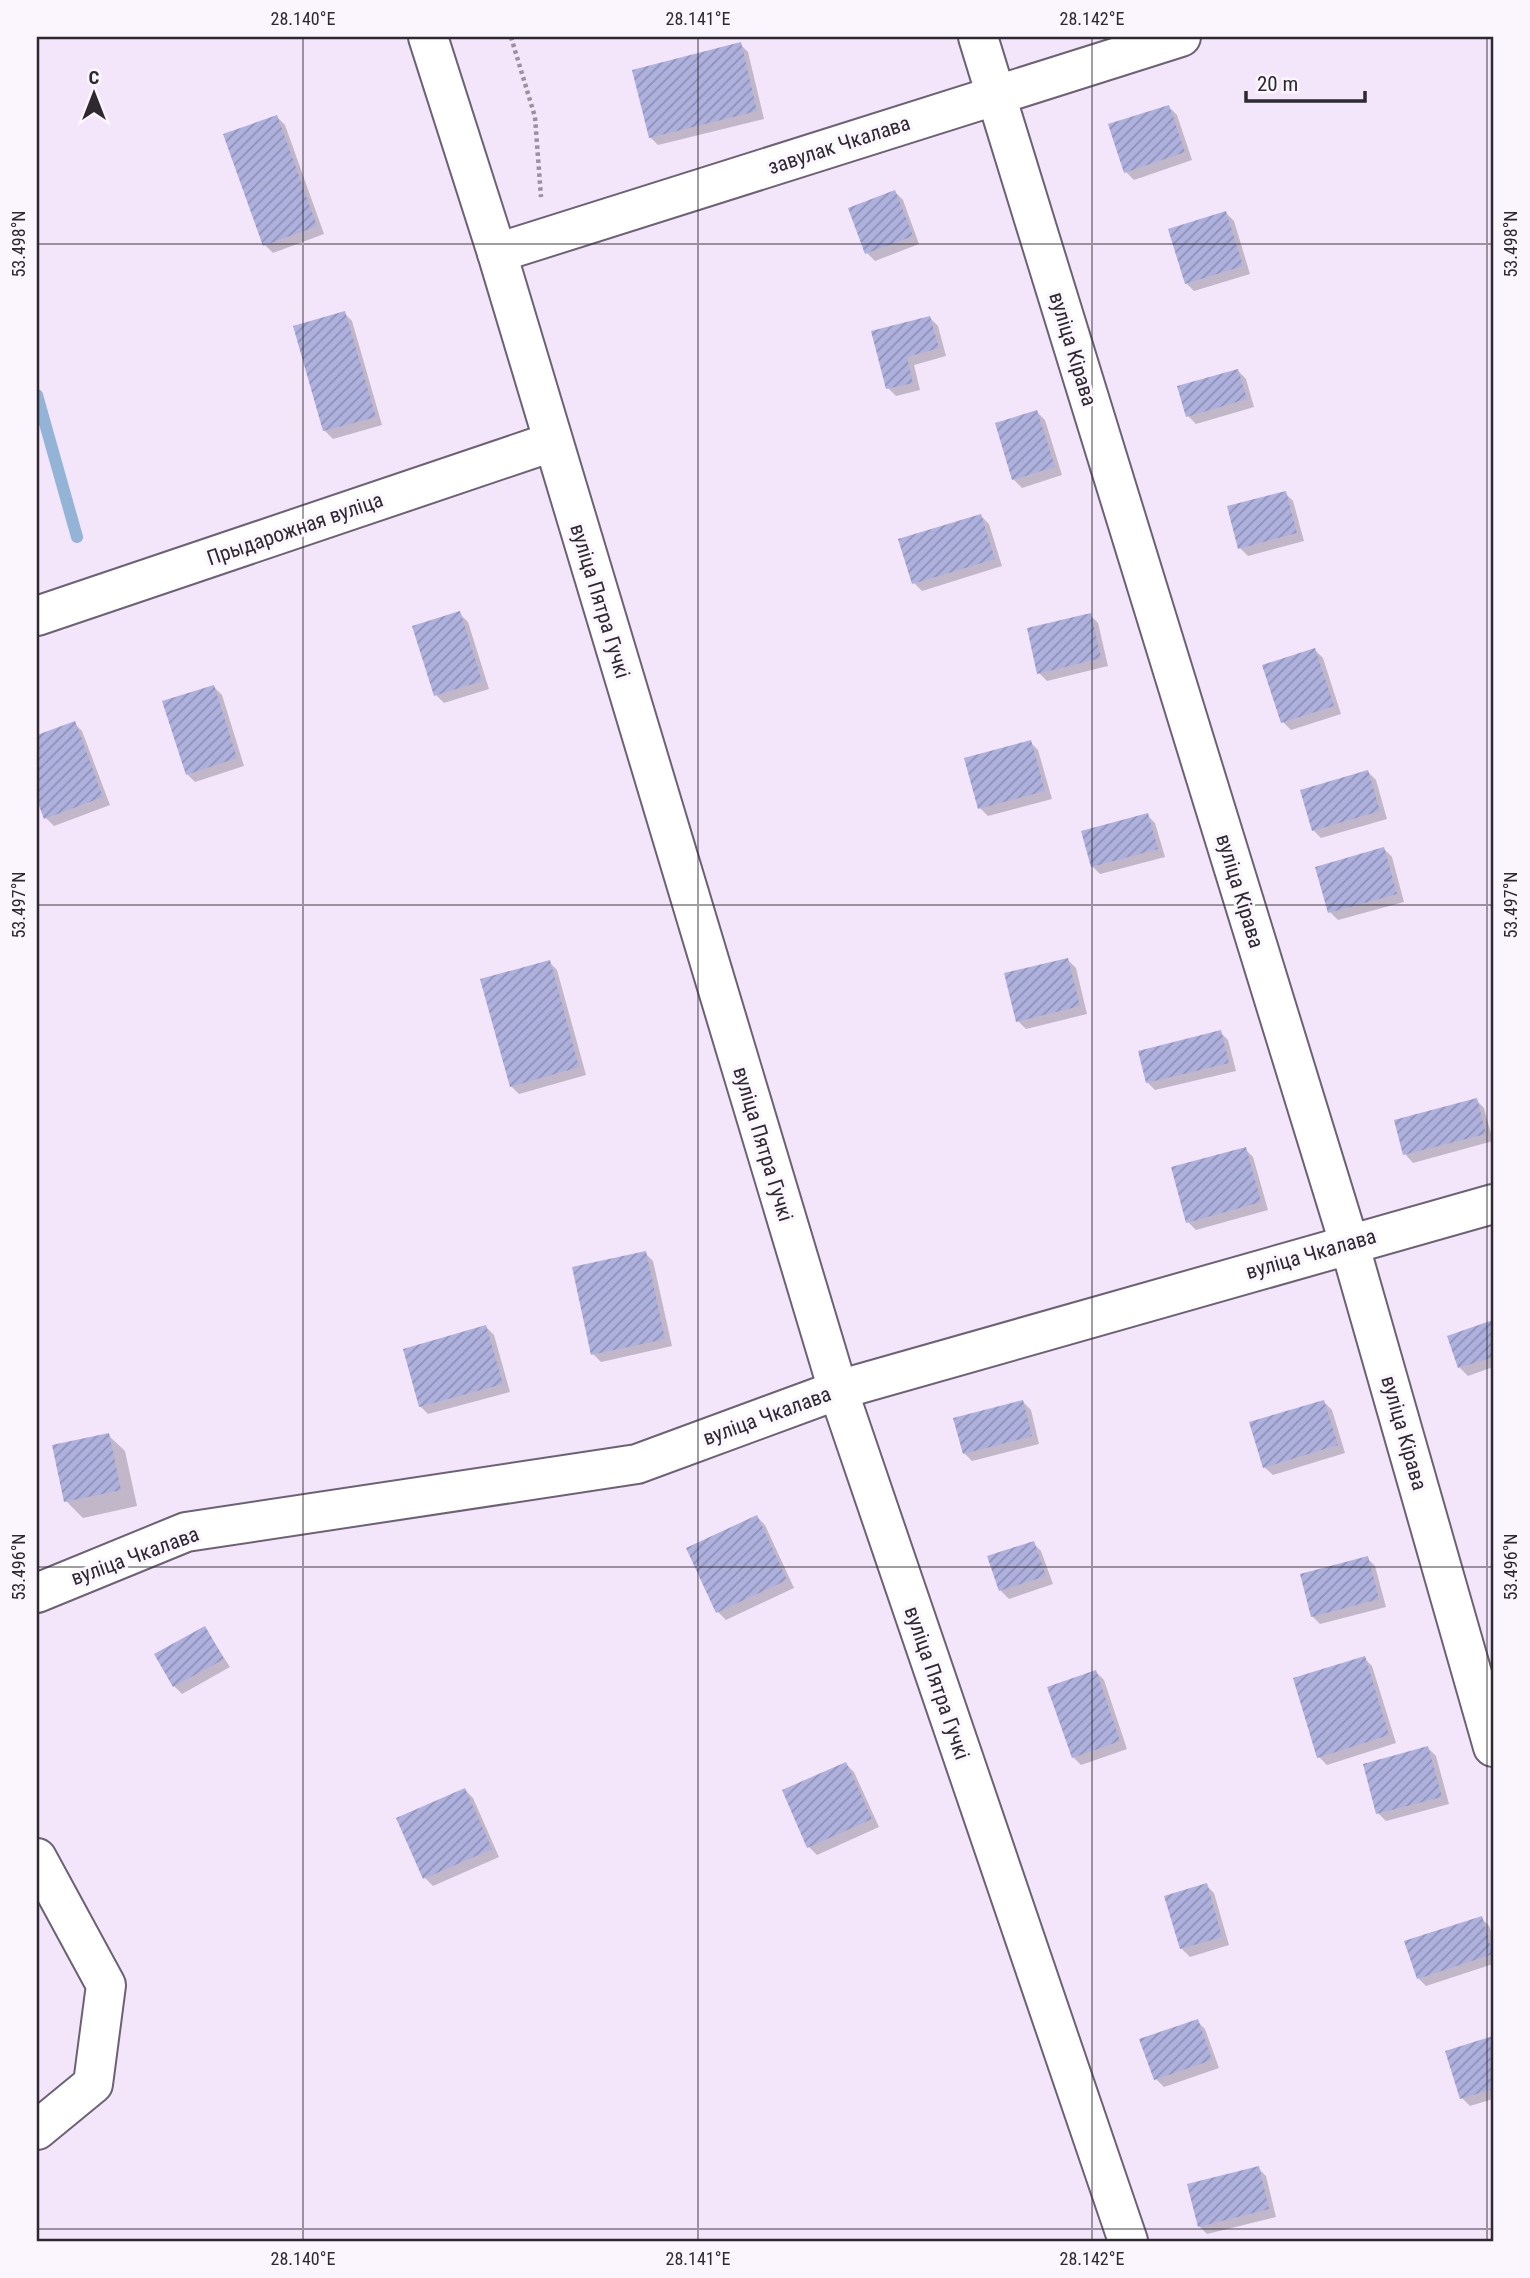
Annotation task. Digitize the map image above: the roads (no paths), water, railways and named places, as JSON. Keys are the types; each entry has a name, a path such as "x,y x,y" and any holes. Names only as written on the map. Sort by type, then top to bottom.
{"street":[{"name":"вуліца Пятра Гучкі","path":"428,37 497,254 838,1390 1128,2241"},
{"name":"вуліца Кірава","path":"978,37 1349,1243 1493,1747"},
{"name":"завулак Чкалава","path":"497,254 1181,37"},
{"name":"Прыдарожная вуліца","path":"37,616 552,442"},
{"name":"вуліца Чкалава","path":"37,1594 186,1532 637,1464 838,1390 1493,1204"},
{"path":"37,1858 106,1984 93,2084 37,2130"}],"waterway":[{"path":"37,395 77,537"}]}
